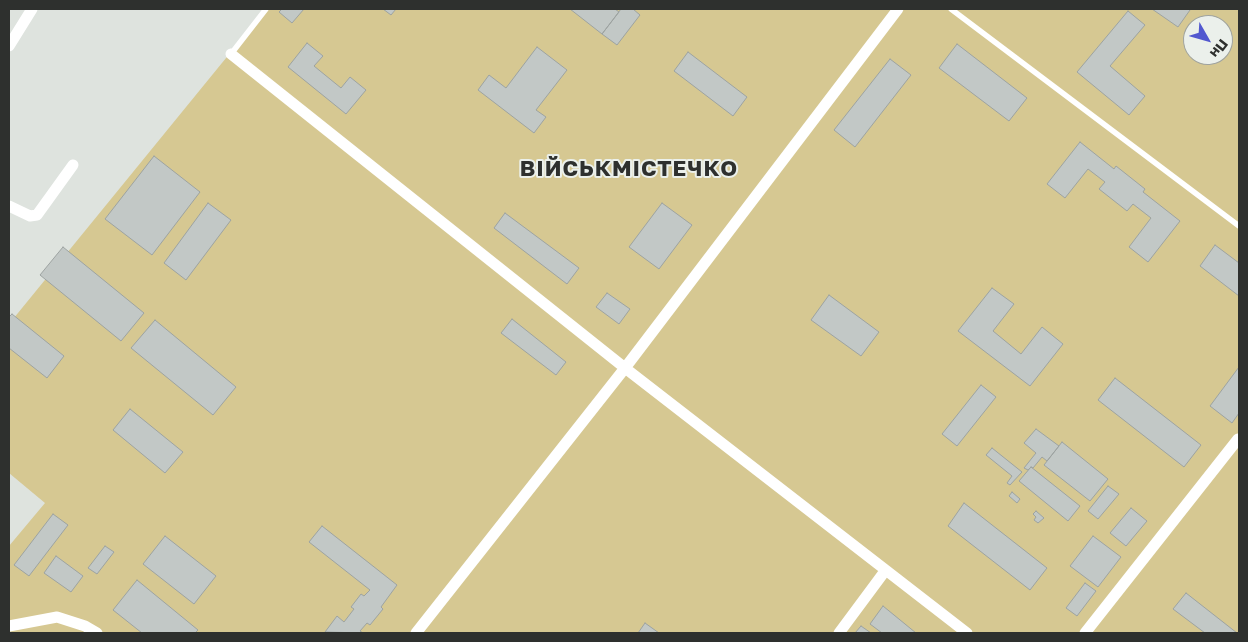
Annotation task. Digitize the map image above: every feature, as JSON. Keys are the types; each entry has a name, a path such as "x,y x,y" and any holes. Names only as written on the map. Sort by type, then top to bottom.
{"street":[{"path":"9,46 32,9"},
{"path":"416,633 625,368 898,9"},
{"path":"231,54 625,368 967,633"},
{"path":"9,206 30,216 37,215 73,164"},
{"path":"1085,633 1238,439"},
{"path":"839,633 885,571"},
{"path":"9,626 57,617 85,626 96,633"}],"lane":[{"path":"231,54 266,9"},
{"path":"951,9 1239,226"}],"shaded area":[{"path":"266,9 1239,9 1239,633 9,633 9,546 45,503 9,473 9,324"}],"building":[{"path":"282,9 304,9 292,23 279,12"},
{"path":"383,9 396,9 391,15"},
{"path":"570,9 615,9 619,12 602,34"},
{"path":"621,9 633,9 640,15 617,45 602,34"},
{"path":"1152,9 1190,10 1186,15 1183,15 1183,20 1178,27"},
{"path":"1128,11 1145,25 1110,66 1145,96 1129,115 1077,72"},
{"path":"307,43 323,56 314,66 341,88 350,77 366,90 346,114 288,67"},
{"path":"957,44 1027,98 1009,121 939,68"},
{"path":"537,47 567,70 536,110 546,117 534,133 478,90 489,75 506,88"},
{"path":"688,52 747,97 733,116 674,71"},
{"path":"890,59 911,75 855,147 834,130"},
{"path":"1080,142 1114,169 1116,166 1145,189 1143,192 1180,221 1148,262 1129,247 1151,218 1133,204 1127,211 1099,189 1105,182 1088,169 1065,198 1047,184"},
{"path":"154,156 200,192 152,255 105,219"},
{"path":"208,203 231,220 186,280 164,263"},
{"path":"662,203 692,225 659,269 629,247"},
{"path":"505,213 579,268 567,284 494,228"},
{"path":"1215,245 1239,263 1239,296 1200,266"},
{"path":"63,247 144,313 121,341 40,275"},
{"path":"992,288 1014,304 993,331 1021,354 1042,327 1063,344 1030,386 958,331"},
{"path":"607,293 630,309 619,324 596,307"},
{"path":"829,295 879,332 861,356 811,320"},
{"path":"12,314 64,356 47,378 9,348 9,317"},
{"path":"512,319 566,362 556,375 501,333"},
{"path":"155,320 236,387 213,415 131,348"},
{"path":"1239,367 1239,413 1232,423 1210,406"},
{"path":"1115,378 1201,445 1184,467 1098,400"},
{"path":"981,385 996,397 957,446 942,434"},
{"path":"130,409 183,452 165,473 113,430"},
{"path":"1036,429 1059,446 1047,461 1042,457 1033,468 1031,467 1028,470 1024,468 1036,453 1024,443"},
{"path":"1062,442 1108,479 1090,501 1044,465"},
{"path":"992,448 1022,472 1010,485 1007,483 1012,476 986,455"},
{"path":"1031,467 1080,506 1068,521 1019,481"},
{"path":"1108,486 1119,494 1098,519 1088,511"},
{"path":"1012,492 1020,499 1017,503 1009,496"},
{"path":"964,503 1047,568 1030,590 948,526"},
{"path":"1131,508 1147,521 1126,546 1110,533"},
{"path":"1036,511 1044,518 1038,523 1034,520 1036,517 1033,514"},
{"path":"53,514 68,525 29,576 14,565"},
{"path":"322,526 397,585 381,607 383,609 370,625 367,623 360,631 363,633 325,632 337,616 344,622 354,609 351,607 361,594 364,596 370,590 309,542"},
{"path":"165,536 216,576 194,604 143,564"},
{"path":"1093,536 1121,557 1098,587 1070,566"},
{"path":"105,546 114,552 97,574 88,568"},
{"path":"56,556 83,576 71,592 44,573"},
{"path":"137,580 198,630 195,633 142,633 113,610"},
{"path":"1085,583 1096,591 1077,616 1066,608"},
{"path":"1186,593 1237,633 1205,633 1173,609"},
{"path":"883,606 916,633 882,633 870,624"},
{"path":"645,623 659,633 638,633"},
{"path":"861,626 871,633 855,633"}],"district":[{"name":"ВІЙСЬКМІСТЕЧКО","path":"629,169"}]}
